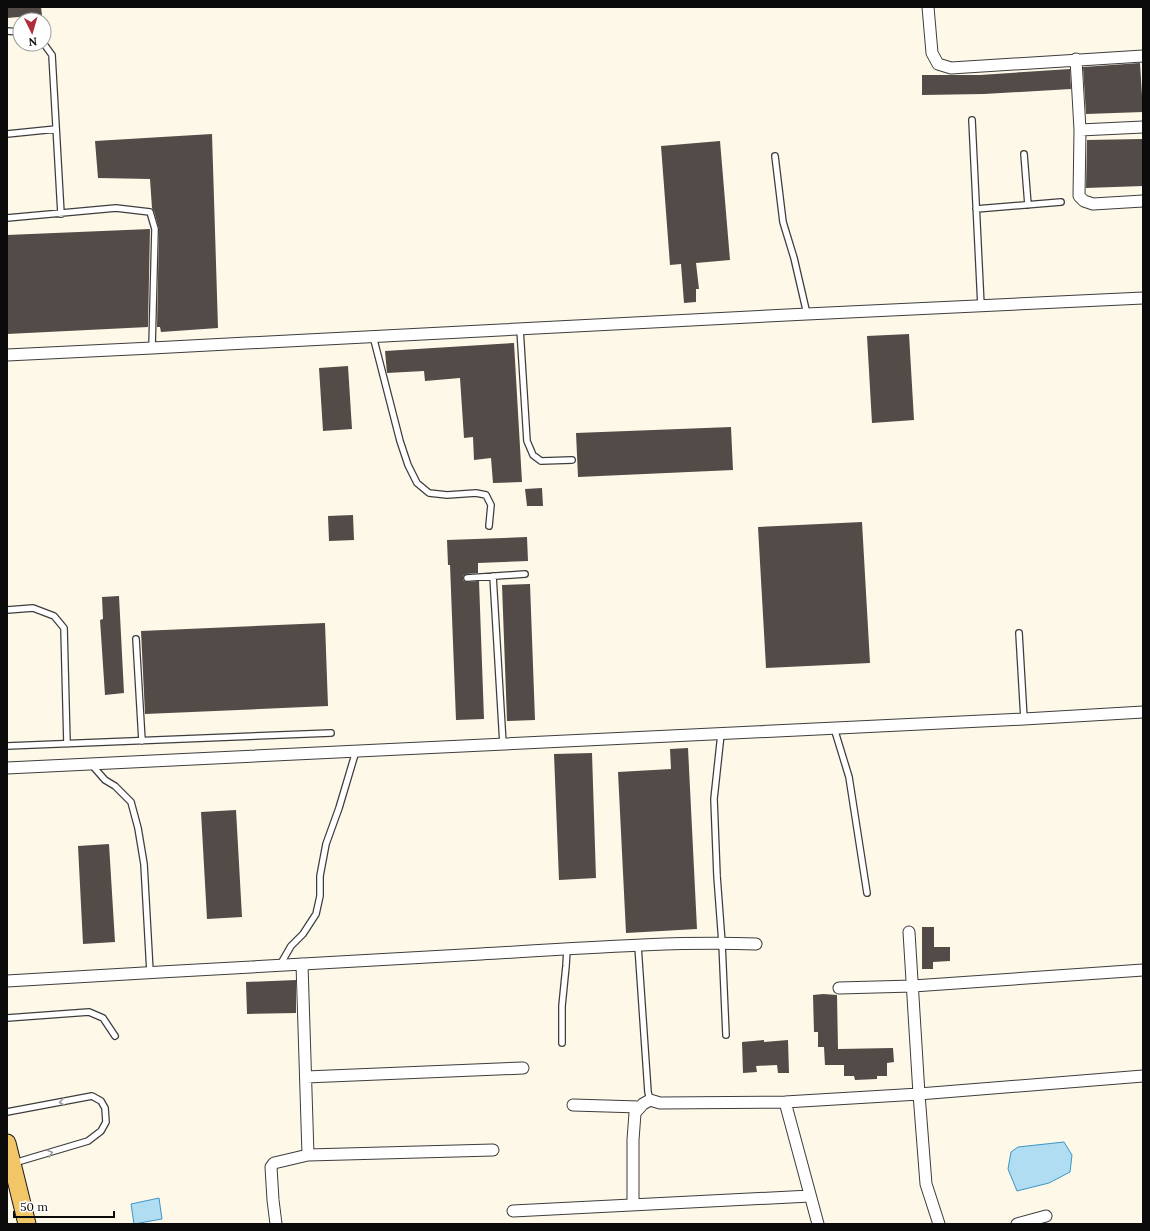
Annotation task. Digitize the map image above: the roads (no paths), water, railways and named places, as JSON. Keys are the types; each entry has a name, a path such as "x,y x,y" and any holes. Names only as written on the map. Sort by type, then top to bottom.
{"main road":[{"path":"7,1143 27,1224"}],"street":[{"path":"928,7 932,54 938,64 951,68 1143,56"},
{"path":"1076,59 1080,130 1079,196 1084,201 1093,204 1143,202"},
{"path":"1080,130 1143,128"},
{"path":"7,355 1143,298"},
{"path":"7,768 1143,712"},
{"path":"909,932 926,1184 939,1224"},
{"path":"7,981 567,949 722,943 756,944"},
{"path":"302,964 308,1155"},
{"path":"839,988 913,986 1143,970"},
{"path":"306,1077 523,1068"},
{"path":"633,1205 635,1113 643,1104 650,1100 660,1103 785,1102 919,1094 1143,1076"},
{"path":"785,1102 818,1224"},
{"path":"573,1105 640,1107"},
{"path":"276,1224 271,1167 274,1163 308,1155 493,1150"},
{"path":"513,1211 810,1196"},
{"path":"1017,1224 1046,1216"}],"lane":[{"path":"50,52 52,54 61,214"},
{"path":"972,120 981,306"},
{"path":"7,134 56,129"},
{"path":"1024,154 1028,205"},
{"path":"775,156 783,222 794,258 807,314"},
{"path":"976,209 1061,202"},
{"path":"7,218 116,208 150,212 154,229 152,348"},
{"path":"520,329 527,441 534,455 541,460 572,460"},
{"path":"373,336 400,441 416,483 429,493 447,495 476,493 486,495 491,505 489,526"},
{"path":"467,578 525,574"},
{"path":"493,576 503,744"},
{"path":"7,610 33,608 54,616 64,628 67,744"},
{"path":"1019,633 1024,719"},
{"path":"136,639 142,741"},
{"path":"834,728 849,777 867,892"},
{"path":"7,746 331,733"},
{"path":"721,734 714,799 726,1035"},
{"path":"280,965 291,946 303,934 316,914 320,896 320,876 326,844 339,808 356,751"},
{"path":"90,764 105,780 115,786 131,802 138,828 144,864 150,972"},
{"path":"638,946 648,1092 650,1100"},
{"path":"562,1043 562,1006 567,949"},
{"path":"7,1018 89,1012 103,1018 115,1036"},
{"path":"7,1112 92,1096 101,1101 105,1108 106,1122 101,1131 88,1141 12,1164"}],"water":[{"path":"1064,1142 1072,1155 1070,1172 1049,1183 1017,1191 1008,1169 1011,1152 1018,1147"},
{"path":"159,1198 162,1219 134,1224 131,1204"}]}
